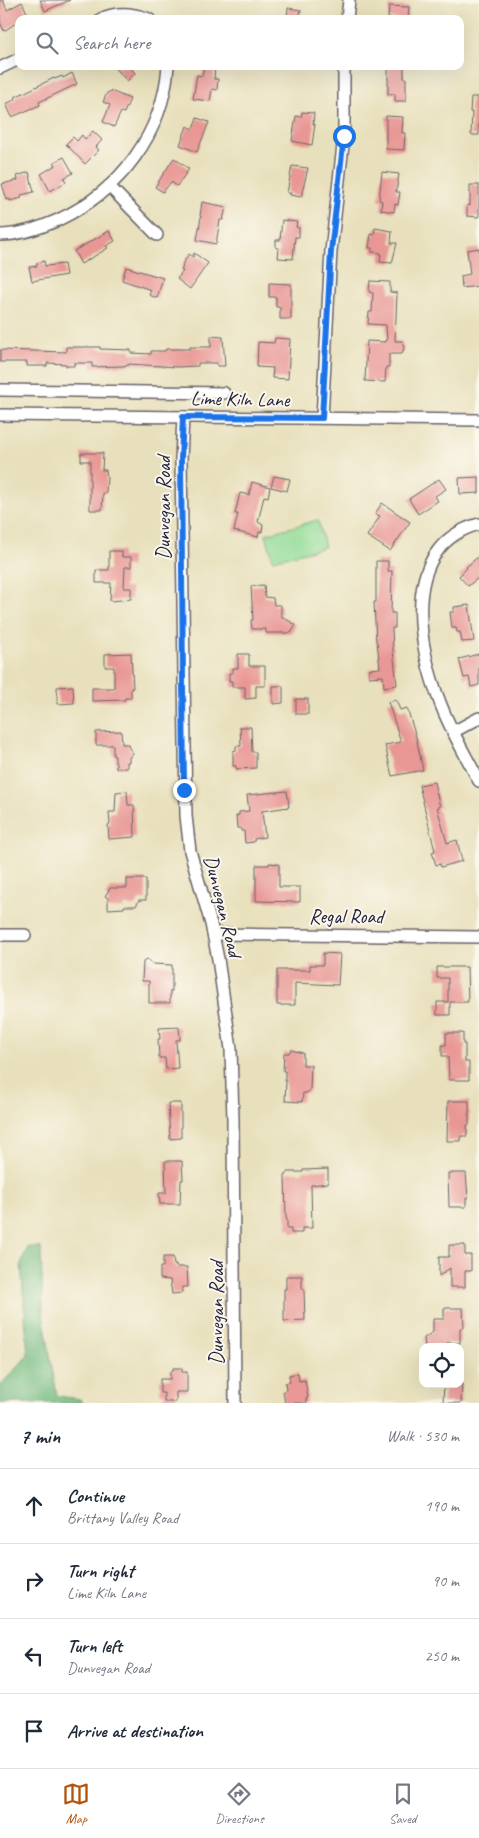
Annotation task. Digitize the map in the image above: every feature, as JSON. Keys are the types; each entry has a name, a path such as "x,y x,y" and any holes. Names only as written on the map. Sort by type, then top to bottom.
{"street":[{"path":"347,15 349,0"},
{"path":"110,15 131,13 137,15"},
{"path":"0,68 15,61"},
{"path":"0,236 44,226 69,215 93,200 109,186 136,156 151,131 164,96 167,70"},
{"path":"322,418 331,251 344,136 344,70"},
{"path":"109,186 157,235"},
{"path":"0,390 224,393"},
{"name":"Lime Kiln Lane","path":"0,415 479,420"},
{"name":"Dunvegan Road","path":"183,417 181,459 186,816 189,847 213,934 227,1016 233,1076 235,1403"},
{"path":"479,524 456,533 438,549 428,565 422,591 421,606 429,672 440,704 479,781"},
{"path":"453,732 479,718"},
{"path":"0,934 25,935"},
{"name":"Regal Road","path":"213,934 479,937"}],"green space":[{"path":"318,520 325,547 273,560 266,534"},
{"path":"28,1247 41,1248 43,1313 57,1396 80,1399 82,1403 0,1403 0,1386 28,1355 21,1264"}],"building":[{"path":"0,0 3,0 7,10 22,2 28,15 15,15 15,24 4,31 0,22"},
{"path":"40,0 70,0 45,11"},
{"path":"389,6 409,7 408,15 388,15"},
{"path":"288,8 301,10 300,15 287,15"},
{"path":"117,70 132,70 135,73 127,81"},
{"path":"203,70 215,70 214,79 218,79 217,90 212,89 210,101 193,99 197,75 202,76"},
{"path":"388,70 404,70 406,101 395,101 395,94 388,94"},
{"path":"72,73 77,84 39,102 40,105 12,117 6,104 16,99 15,97 54,78 62,76 63,78"},
{"path":"111,91 130,99 124,113 121,112 114,127 103,122 110,105 103,102 107,93"},
{"path":"471,97 479,97 479,135 471,135"},
{"path":"302,112 314,113 313,124 315,124 312,145 292,141 296,116 301,117"},
{"path":"386,116 403,117 402,133 405,133 404,150 386,149"},
{"path":"197,118 209,122 197,152 180,145 187,126 193,129"},
{"path":"93,131 102,140 96,147 99,150 85,164 66,144 73,137 77,141 82,135 85,139"},
{"path":"64,157 73,173 64,178 66,182 50,191 41,174 56,165 54,162"},
{"path":"174,158 189,169 177,186 171,182 163,192 155,187"},
{"path":"292,166 308,168 301,197 287,193"},
{"path":"29,172 34,192 21,195 22,198 7,200 2,184 18,180 17,176"},
{"path":"382,172 399,174 396,192 400,192 398,205 395,204 394,212 381,210 382,201 379,200"},
{"path":"470,185 479,185 479,217 467,216 467,205 470,206"},
{"path":"202,202 226,207 223,220 220,220 216,244 197,240"},
{"path":"282,220 297,222 296,227 299,228 299,237 295,237 293,259 278,258 279,248 276,248 276,240 280,240"},
{"path":"375,228 392,231 391,243 397,243 392,263 380,262 381,253 372,252 372,248 369,248 371,234 374,235"},
{"path":"109,231 115,241 106,246 108,248 81,264 74,251"},
{"path":"479,248 479,286 462,288 461,276 470,274 467,250"},
{"path":"194,253 208,263 190,289 177,279 183,271 181,270 182,265 189,254 193,257"},
{"path":"44,261 45,266 64,264 66,275 32,281 29,267 37,266 37,263"},
{"path":"126,267 163,278 157,298 149,295 151,290 122,280"},
{"path":"370,281 390,282 390,292 397,293 395,341 402,341 404,348 402,354 389,354 389,367 386,367 385,382 365,381 367,341 387,341 386,325 368,324 369,312 372,312 373,293 369,292"},
{"path":"269,283 291,284 291,319 280,319 280,307 276,307 276,297 269,297"},
{"path":"211,336 223,337 225,366 217,366 217,363 198,363 198,366 177,367 129,364 92,367 92,363 74,363 74,366 66,366 66,364 47,363 47,366 27,366 27,362 0,362 0,350 66,352 66,347 100,347 100,349 131,350 131,353 151,354 151,351 165,351 166,349 211,347"},
{"path":"275,338 290,339 288,379 272,378 273,368 257,367 258,342 274,343"},
{"path":"81,453 103,453 102,470 106,470 107,477 106,493 103,493 102,510 90,510 90,461 81,461"},
{"path":"274,476 290,479 287,491 271,487"},
{"path":"479,477 479,493 460,494 459,478"},
{"path":"439,479 446,489 435,496 438,501 418,514 409,499"},
{"path":"252,482 270,487 268,497 264,496 258,522 263,525 262,532 259,532 258,537 234,531 238,514 235,514 240,493 249,495"},
{"path":"382,503 410,522 390,551 367,536 380,516 375,514"},
{"path":"109,551 122,551 122,557 131,557 131,567 125,567 124,588 131,588 131,599 110,601 111,583 96,583 96,570 109,570"},
{"path":"479,556 479,577 468,586 459,576"},
{"path":"376,561 388,561 388,571 392,571 391,613 395,613 395,628 392,628 397,685 384,687 383,676 369,677 369,669 380,668 376,642 374,602 376,602"},
{"path":"264,585 265,597 273,598 274,605 281,605 281,616 296,625 291,633 266,633 266,629 252,629 251,586"},
{"path":"469,605 474,641 462,642 460,632 457,632 456,628 452,628 450,612 454,612 454,607"},
{"path":"131,653 133,688 131,688 131,698 125,698 125,700 92,701 92,688 114,688 114,667 105,667 105,654"},
{"path":"238,654 249,654 249,666 265,666 265,686 256,686 256,698 245,699 245,687 232,687 232,681 229,681 229,673 233,673 233,668 238,668"},
{"path":"479,654 479,685 471,687 469,677 464,678 459,659"},
{"path":"73,686 74,703 58,704 57,687"},
{"path":"273,686 283,686 283,703 273,704"},
{"path":"296,699 308,699 308,714 296,714"},
{"path":"396,700 400,710 407,708 423,770 392,776 385,745 401,742 388,702"},
{"path":"240,727 251,727 252,752 256,752 256,768 236,769 236,766 233,766 233,751 236,750 236,746 241,746"},
{"path":"121,731 122,744 128,744 133,753 129,758 129,762 127,762 127,768 116,768 113,745 96,745 96,732"},
{"path":"434,782 440,807 437,807 447,843 457,840 462,861 441,867 440,864 436,865 432,852 435,851 419,785"},
{"path":"127,791 128,805 134,805 135,837 109,839 109,812 115,812 116,792"},
{"path":"287,791 289,807 262,811 265,837 254,839 254,842 245,843 244,831 241,831 241,828 237,828 236,816 239,815 239,812 249,811 247,795"},
{"path":"269,863 279,864 279,887 300,887 300,902 256,901 256,865 269,865"},
{"path":"127,879 146,879 146,900 139,900 136,906 108,909 108,898 105,896 110,888 127,888"},
{"path":"323,953 340,954 338,985 295,983 295,1005 277,1005 277,970 310,970 310,965 323,965"},
{"path":"147,959 153,964 172,965 170,1003 149,1003 149,981 142,981 143,962"},
{"path":"437,967 467,967 468,1002 450,1002 450,1015 437,1015 437,1002 448,1002 448,978 437,978"},
{"path":"179,1027 180,1040 176,1040 178,1068 166,1069 165,1058 159,1058 159,1028"},
{"path":"446,1033 463,1033 465,1062 469,1062 469,1080 449,1080 448,1056 442,1056 442,1045 446,1045"},
{"path":"291,1050 303,1053 303,1065 311,1065 310,1090 307,1093 303,1093 302,1102 285,1101 284,1053 289,1053"},
{"path":"448,1101 469,1101 467,1136 461,1136 461,1141 447,1141"},
{"path":"168,1103 181,1103 181,1138 170,1139"},
{"path":"165,1161 182,1161 183,1180 181,1180 180,1204 160,1204 159,1193 166,1193"},
{"path":"328,1169 328,1183 311,1185 312,1228 302,1228 302,1233 291,1233 291,1229 287,1229 285,1175 287,1175 287,1172"},
{"path":"448,1173 466,1173 468,1198 466,1198 466,1207 449,1207"},
{"path":"449,1245 465,1245 465,1255 471,1255 471,1271 465,1271 465,1287 450,1287 450,1268 439,1276 439,1257 449,1257"},
{"path":"163,1257 173,1257 176,1267 187,1267 188,1287 182,1287 182,1293 172,1294 170,1280 160,1279 160,1267 163,1267"},
{"path":"286,1276 302,1276 305,1320 284,1321"},
{"path":"444,1308 463,1308 464,1328 460,1328 460,1343 425,1343 424,1338 433,1332 433,1319 444,1319"},
{"path":"173,1368 182,1368 182,1372 187,1372 187,1392 176,1392 176,1402 164,1402 164,1393 160,1393 160,1379 170,1379 170,1371 173,1371"},
{"path":"298,1373 299,1381 305,1380 307,1403 285,1403 283,1391 286,1390 285,1383 290,1382 289,1375"},
{"path":"444,1388 462,1388 461,1403 443,1403"}],"route":[{"path":"184,790 181,459 183,417 322,418 331,251 344,136"}]}
